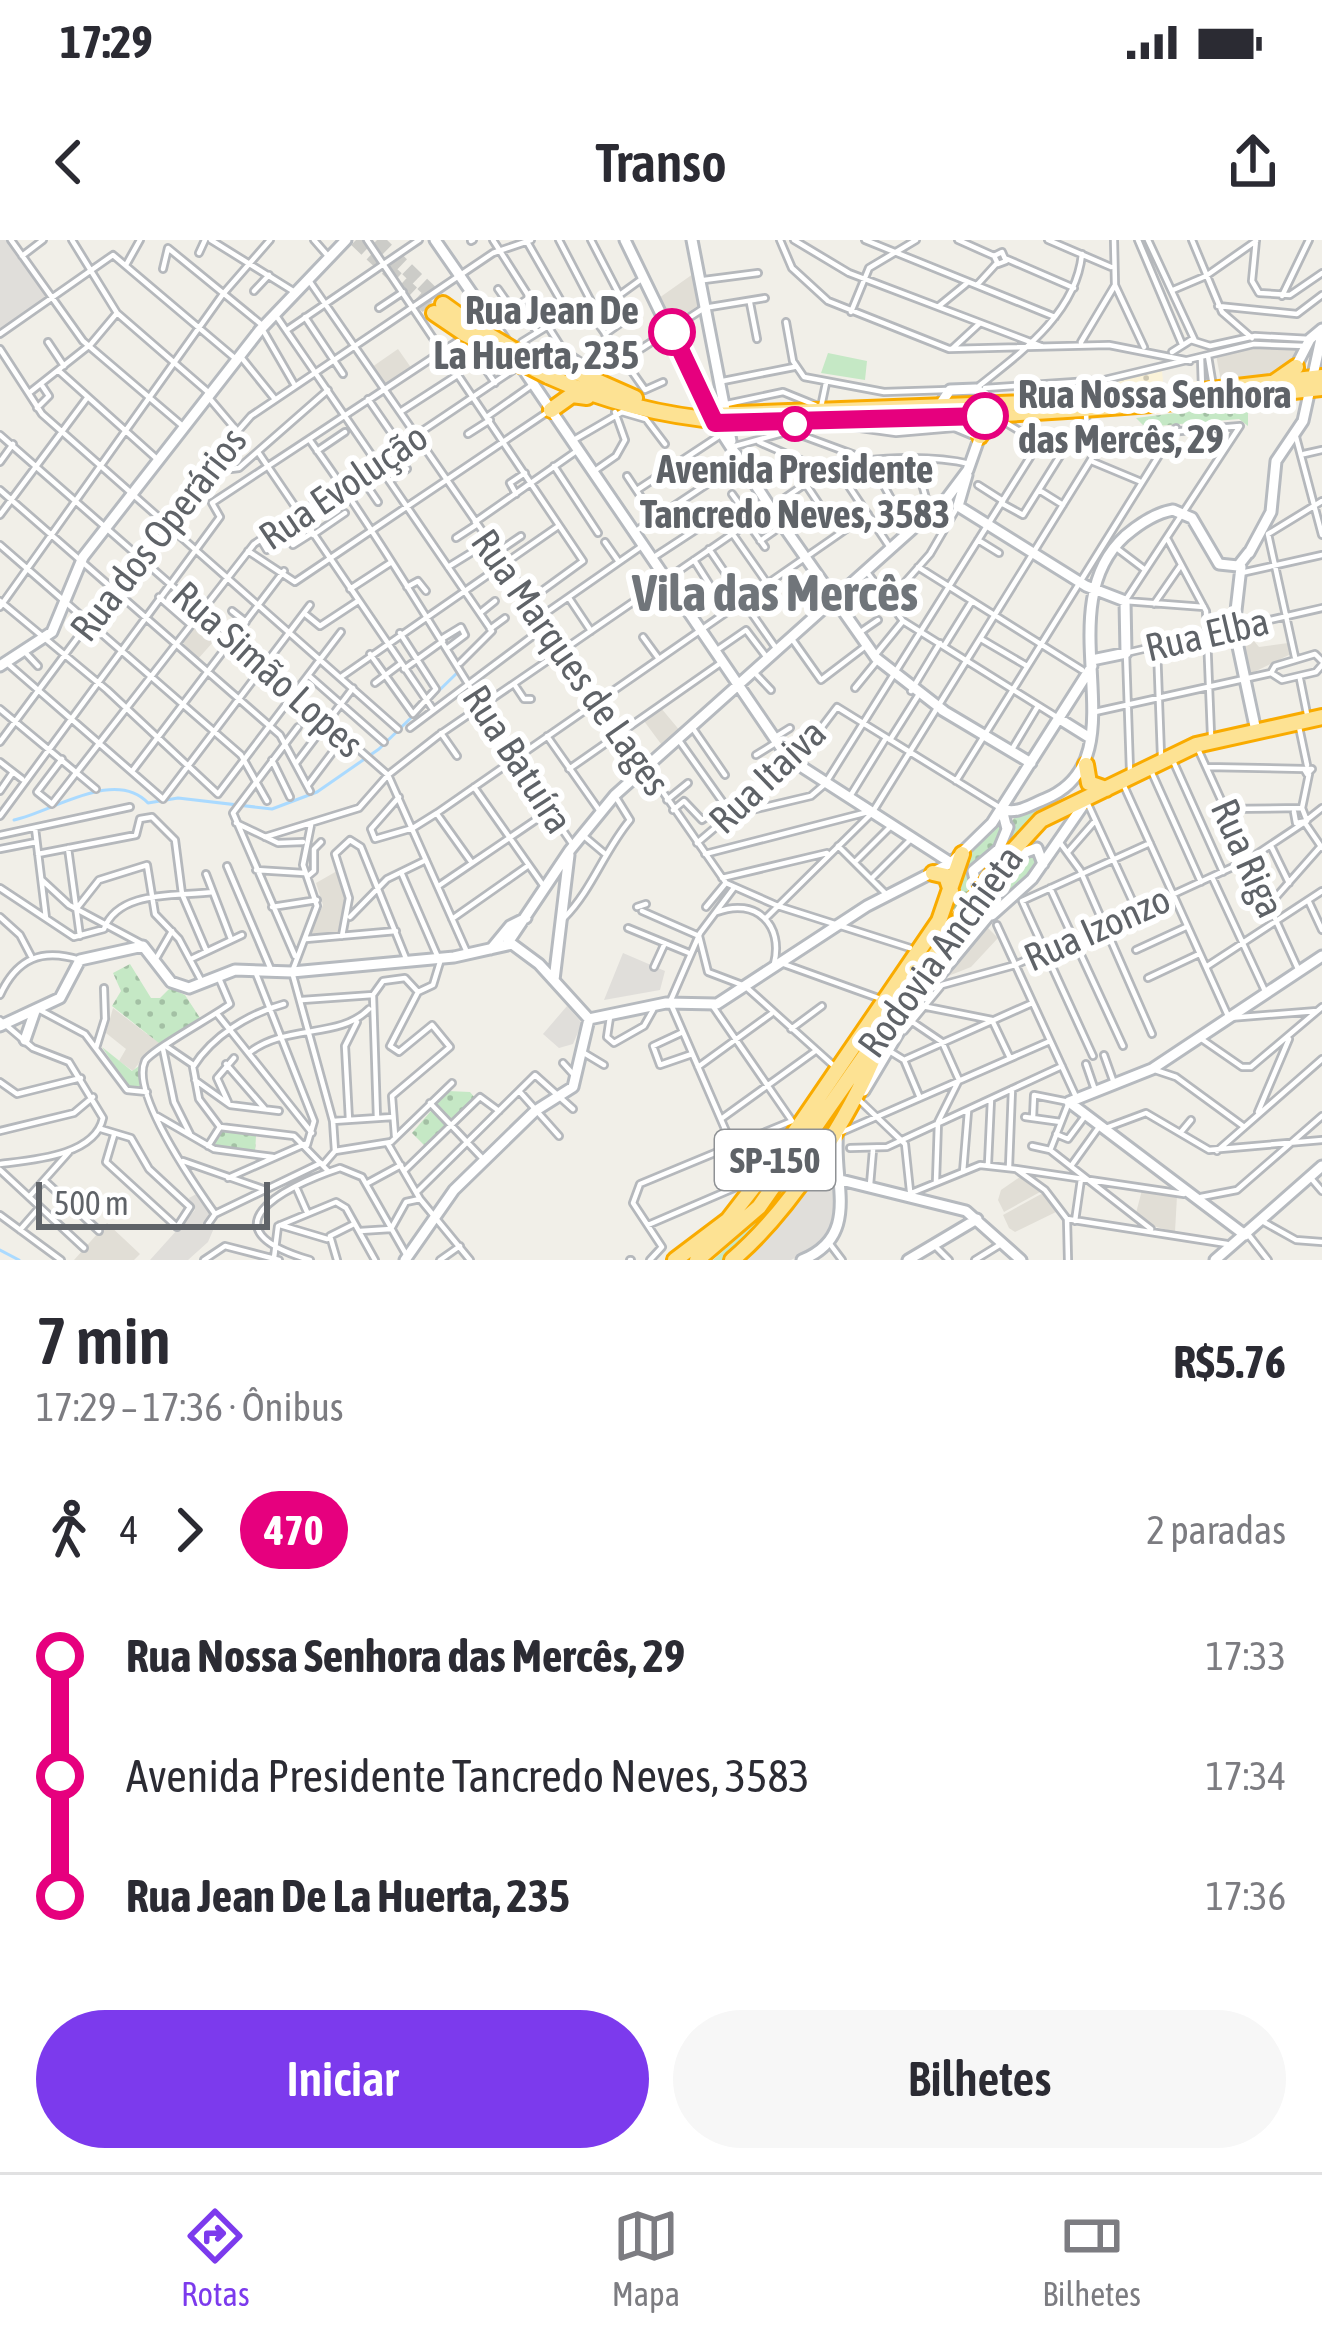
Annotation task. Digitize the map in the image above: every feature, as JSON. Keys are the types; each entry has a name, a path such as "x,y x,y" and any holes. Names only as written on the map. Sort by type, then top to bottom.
{"highway":[{"path":"439,309 466,334 626,410 715,413 783,429 910,420 986,403 1207,388 1304,375"},
{"path":"528,359 540,356 626,410"},
{"path":"986,403 1086,411 1304,375"},
{"path":"551,410 575,395 626,410 944,411"},
{"path":"975,441 986,403"},
{"name":"Rodovia Anchieta","path":"1203,753 1256,730 1313,721"},
{"name":"Rodovia Anchieta","path":"702,1260 763,1210 885,1048 1000,869 1041,820 1162,766 1313,721"},
{"path":"1086,765 1090,783 1106,789"},
{"name":"Rodovia Anchieta","path":"1000,869 1041,827 1127,781"},
{"name":"SP-150","path":"662,1258 706,1238 741,1206 939,922 957,858"},
{"path":"933,873 946,876 951,891"},
{"name":"Rodovia Anchieta","path":"702,1260 759,1207 980,899"},
{"path":"856,1043 919,978"},
{"path":"859,1092 885,1048"},
{"path":"786,1144 791,1122 832,1074"},
{"name":"SP-150","path":"732,1260 787,1204 859,1092"}],"main road":[{"path":"4,664 44,640 66,604 81,561 106,526 274,312 346,240"},
{"path":"436,240 492,322 528,359 533,384 792,763 913,838 957,858"},
{"path":"625,240 740,462 863,640 893,677 1031,763"},
{"path":"692,240 717,382 715,413"},
{"path":"1256,730 1234,628 1241,570 1270,514 1276,461 1303,421 1308,343 1322,331"},
{"path":"1304,375 1322,331"},
{"path":"986,403 950,390 944,411 975,441 958,506 1079,583 1125,601 1126,653"},
{"path":"550,975 564,866 571,847 644,768 930,515 969,467"},
{"path":"1002,809 1024,808 1062,792 1086,765 1091,712 1087,611 1092,590 1118,544 1168,510 1185,515 1219,564 1238,566 1250,552"},
{"path":"1185,515 1215,566 1241,570"},
{"path":"863,640 893,677"},
{"name":"Rua Elba","path":"1089,665 1126,653"},
{"path":"589,1019 670,1002 712,1005 838,924 957,858 1002,809 1089,665"},
{"path":"1058,718 1090,738"},
{"path":"980,928 1018,897 1086,803"},
{"path":"885,1048 902,1034 915,1005 993,909 980,899 973,872 999,849 1006,829 1024,808"},
{"path":"1002,809 1006,829"},
{"path":"1000,869 1034,848 1041,851 1043,864"},
{"path":"1,1024 64,994 80,960 143,946 171,982 203,985 218,976 255,971 292,972 490,949 511,942 564,866"},
{"path":"980,899 1018,897"},
{"path":"490,949 510,926 526,918"},
{"path":"406,1258 484,1160 578,1078 589,1019 550,975 511,942"},
{"path":"1246,1234 1085,1115 1073,1101 1152,1070 1322,956"},
{"path":"25,1040 37,1010"},
{"path":"802,1260 830,1244 840,1221 836,1134 859,1092"},
{"path":"1215,1260 1322,1166"},
{"path":"841,1180 949,1204 977,1219 1021,1260"},
{"path":"908,1260 977,1219"}],"street":[{"path":"11,240 89,346 185,428"},
{"path":"22,256 43,240"},
{"path":"72,240 117,313 211,398 237,431"},
{"path":"129,240 131,257"},
{"path":"126,266 140,240"},
{"path":"199,253 208,240 293,291"},
{"path":"269,240 223,294 1,604 128,709 220,794 341,632"},
{"path":"314,240 328,256"},
{"path":"367,240 583,563 531,605"},
{"path":"287,330 419,240"},
{"path":"493,240 569,356 598,373"},
{"path":"559,240 605,334 623,360 645,390 663,382"},
{"path":"591,240 620,295"},
{"path":"780,240 806,285 851,312 949,349 1027,345"},
{"path":"794,240 864,279 1027,345 1142,349 1196,359"},
{"path":"865,240 1055,317"},
{"path":"851,312 870,267 916,240"},
{"path":"958,240 995,259 1005,255"},
{"path":"1048,240 1112,267"},
{"path":"1114,240 1115,285 1142,349"},
{"path":"1138,240 1151,253"},
{"path":"1148,240 1181,346 1196,359 1207,388"},
{"path":"1192,240 1219,306 1241,339"},
{"path":"1282,296 1309,240"},
{"path":"528,241 563,312 594,313 644,278"},
{"name":"Rua dos Operários","path":"0,742 112,589 237,431 274,398 412,305 498,249 528,241"},
{"path":"1167,293 1206,276 1256,241"},
{"path":"1256,241 1253,287 1264,295 1282,296 1322,273"},
{"path":"1004,242 1005,255"},
{"path":"163,269 168,248 261,328 294,384"},
{"path":"986,403 991,377 1055,317 1074,288 1082,254"},
{"path":"977,285 995,259 1005,255 1074,288"},
{"path":"0,334 114,256 198,328 240,357 274,398"},
{"path":"699,281 758,273"},
{"path":"254,291 268,275"},
{"name":"Rua Marques de Lages","path":"306,278 724,880 733,889 778,906 910,948"},
{"path":"938,308 942,298 966,284"},
{"path":"1080,344 1115,285"},
{"path":"498,289 512,309"},
{"path":"379,308 403,292"},
{"path":"1167,293 1198,343 1196,359 1207,388"},
{"path":"1219,306 1297,314 1322,295"},
{"path":"492,322 530,297"},
{"path":"548,326 515,346 528,359 598,373 704,308 765,298"},
{"path":"749,301 757,339"},
{"path":"519,304 537,332"},
{"path":"274,312 491,630"},
{"path":"29,393 89,346 117,313"},
{"path":"305,317 343,374"},
{"path":"605,334 622,322"},
{"path":"786,322 796,367 804,376 884,392 944,411"},
{"path":"949,349 966,341 979,325"},
{"path":"0,813 220,515 212,503 466,334"},
{"path":"1167,353 1181,346 1241,339 1308,343"},
{"path":"986,403 1196,359 1241,339 1253,340"},
{"path":"966,341 967,350"},
{"path":"48,342 61,368 87,398 158,459"},
{"path":"1012,358 1015,349"},
{"path":"0,350 37,409 398,729"},
{"name":"Rua Evolução","path":"62,759 37,793 55,804 248,551 528,359"},
{"path":"0,367 8,362"},
{"path":"482,364 495,382"},
{"path":"717,382 796,367"},
{"path":"400,412 459,374"},
{"path":"820,410 826,382"},
{"path":"468,434 533,384"},
{"path":"37,409 49,396 41,385"},
{"path":"216,454 234,470 328,390"},
{"path":"0,515 87,398"},
{"path":"368,399 400,446"},
{"path":"986,403 1040,443 1238,425 1185,515 1125,601 1204,607"},
{"path":"248,551 295,582 551,410"},
{"path":"626,410 648,421 664,444"},
{"path":"456,538 626,410"},
{"path":"593,472 622,448 626,410"},
{"path":"842,423 896,433 944,411"},
{"path":"1086,411 1087,439"},
{"path":"637,490 715,413"},
{"path":"956,781 1176,428"},
{"path":"732,447 759,442 783,429 852,458 946,459 969,467"},
{"path":"317,451 345,432"},
{"name":"Rua Simão Lopes","path":"0,434 388,775 468,955"},
{"path":"766,918 871,812 1106,437"},
{"path":"309,439 463,673 546,626"},
{"path":"979,485 1021,516 1070,440"},
{"path":"1293,441 1304,454 1322,535"},
{"path":"759,442 850,484 891,550"},
{"path":"730,815 811,796 825,784 1040,443"},
{"path":"0,463 14,444"},
{"path":"1304,454 1322,450"},
{"path":"258,452 429,704"},
{"path":"266,837 359,808 388,775 441,734 805,483 852,458"},
{"path":"868,460 909,534"},
{"path":"904,461 922,484 930,515"},
{"path":"1091,461 1141,482"},
{"path":"633,533 740,462"},
{"path":"554,466 598,533"},
{"path":"390,481 407,470"},
{"path":"359,473 378,502"},
{"path":"516,494 510,484 525,473"},
{"path":"627,476 656,518"},
{"path":"805,483 821,506"},
{"path":"0,490 271,727 286,742 309,788 345,736"},
{"path":"1040,490 1064,505"},
{"path":"733,494 762,544 813,509"},
{"path":"1295,657 1268,535 1318,502"},
{"path":"900,588 958,506"},
{"path":"651,560 726,510"},
{"path":"293,545 345,513"},
{"path":"399,797 371,829 374,837 413,828 437,813 868,514"},
{"path":"341,677 559,526"},
{"path":"1111,532 1144,569"},
{"path":"733,533 768,584"},
{"path":"495,554 521,536"},
{"path":"1167,539 1204,607 1210,687 1203,753 1308,769 1322,764"},
{"path":"260,540 267,550 274,546"},
{"path":"978,540 998,553"},
{"path":"605,542 619,562"},
{"path":"448,567 488,543"},
{"path":"0,545 246,760 267,801"},
{"path":"540,617 642,546"},
{"path":"709,549 778,651"},
{"path":"1241,570 1322,555"},
{"path":"686,610 713,589 694,560"},
{"path":"350,589 390,563"},
{"path":"1153,605 1181,565"},
{"path":"918,567 1040,644 1089,665"},
{"path":"867,572 903,621 1058,718"},
{"path":"133,770 282,574"},
{"path":"407,587 418,580 426,591"},
{"path":"159,597 191,626"},
{"path":"569,598 591,631"},
{"path":"304,614 320,626 358,601"},
{"path":"480,614 495,601"},
{"path":"849,798 972,601"},
{"path":"4,664 72,715 161,798 188,769 310,605"},
{"name":"Rua Elba","path":"1126,653 1322,608"},
{"path":"232,611 246,622"},
{"path":"458,664 505,618"},
{"path":"792,638 820,680 878,620"},
{"path":"855,688 903,621"},
{"path":"375,683 418,660 461,627 465,636 449,647"},
{"path":"715,651 746,630 768,659"},
{"path":"400,633 436,687 410,728"},
{"path":"644,637 659,659"},
{"path":"981,639 1027,666"},
{"path":"1156,645 1162,766 1202,882"},
{"path":"23,650 38,666"},
{"path":"1126,653 1127,781 1229,1018 1320,1009"},
{"path":"370,654 413,714 463,684 473,669"},
{"path":"1315,654 1322,663 1299,677 1279,680 1271,673 1275,665 1295,657 1315,654"},
{"path":"569,769 722,662"},
{"path":"754,672 771,690"},
{"name":"Rua Batuíra","path":"463,673 463,684 571,847"},
{"path":"1091,712 1271,673"},
{"path":"309,676 383,742"},
{"path":"1269,905 1321,847 1302,808 1313,721 1299,677"},
{"path":"514,684 525,700 531,699"},
{"path":"297,762 353,688"},
{"path":"1011,751 1038,706"},
{"name":"Rua Itaiva","path":"697,843 792,763 837,707 863,724"},
{"path":"0,709 96,789"},
{"path":"863,724 1002,809"},
{"path":"298,727 235,808 236,823 295,949 292,972 333,1121 335,1151"},
{"path":"692,727 724,775"},
{"path":"756,754 790,728"},
{"path":"441,734 457,756"},
{"path":"547,736 600,813"},
{"path":"678,739 722,801"},
{"name":"Rua Riga","path":"1203,753 1298,971"},
{"path":"272,760 290,797"},
{"path":"0,762 22,779"},
{"path":"1162,766 1223,872"},
{"path":"0,790 13,772"},
{"path":"667,800 688,783"},
{"path":"474,787 545,888"},
{"path":"65,790 74,797"},
{"path":"1012,793 1024,808"},
{"path":"559,920 582,898 604,853 630,820 615,795"},
{"path":"673,810 685,801 698,818 711,814"},
{"path":"1086,803 1137,911"},
{"path":"0,835 130,807"},
{"path":"1226,808 1294,812 1302,808"},
{"name":"Rua Izonzo","path":"902,1034 948,982 1015,965 1202,882 1271,846 1322,808"},
{"path":"437,887 549,811"},
{"path":"705,854 871,812"},
{"path":"1294,812 1294,821 1305,822"},
{"path":"437,813 472,863"},
{"path":"38,854 138,832 140,819 152,817 175,840 183,896 206,950"},
{"path":"1068,852 1095,820"},
{"path":"236,823 284,844 305,842"},
{"path":"295,949 317,900 307,874 305,842 310,825"},
{"path":"855,862 892,825"},
{"path":"34,828 46,919"},
{"path":"583,834 604,853"},
{"path":"871,879 913,838"},
{"path":"1058,840 1081,873 1152,1034"},
{"path":"0,849 37,842"},
{"path":"256,870 314,871 313,853 321,842"},
{"path":"1093,1056 1018,897 1050,888 1150,842"},
{"path":"352,910 334,854 340,844 358,843 407,961"},
{"path":"1271,846 1288,884"},
{"path":"68,848 80,936"},
{"path":"706,907 724,880 835,849 887,895"},
{"path":"343,935 352,910 401,872 426,860"},
{"path":"77,908 99,880 145,864 155,915 172,931 203,985"},
{"path":"227,866 272,972"},
{"path":"452,919 528,866"},
{"path":"395,1136 392,1096 449,1047 432,1025 401,1051 391,1048 391,1039 408,1020 418,992 434,985 439,958 401,872"},
{"path":"206,874 231,939"},
{"path":"1212,877 1266,993"},
{"path":"42,880 77,908 143,946"},
{"path":"251,885 261,880"},
{"path":"0,888 66,934 80,936 105,925 124,905 213,892"},
{"path":"1050,888 1123,1046"},
{"path":"648,1225 748,1182 670,1002 699,936 733,889"},
{"path":"1206,967 1322,891"},
{"path":"272,907 317,900"},
{"path":"1308,901 1322,930"},
{"path":"712,914 739,906 766,918 777,940 776,966 878,994 880,1006"},
{"path":"642,907 699,936 708,972 745,986 816,1051 832,1074"},
{"path":"0,917 20,935 32,956"},
{"path":"997,925 1062,1066 1073,1101 1050,1150"},
{"path":"1136,950 1187,926"},
{"path":"628,928 690,954"},
{"path":"156,958 172,931"},
{"path":"303,939 396,931"},
{"path":"191,959 242,935"},
{"path":"654,967 665,943"},
{"path":"0,995 32,956 46,953 80,960"},
{"path":"1148,978 1199,954"},
{"path":"228,1178 258,1161 306,1145 314,1121 255,971"},
{"path":"215,1214 155,1114 146,1092 144,1064 231,1002 218,976"},
{"path":"377,1118 369,1009 373,995 383,981 405,978 418,992"},
{"path":"96,1048 106,1011 104,988"},
{"path":"302,1000 373,995"},
{"path":"904,1060 1033,1003"},
{"path":"284,1004 268,1008 218,1039 194,1067 195,1081 203,1108 220,1126 293,1136 328,1172"},
{"path":"610,1017 607,1037 614,1043 644,1026 655,1004"},
{"path":"662,1258 660,1243 633,1203 640,1184 791,1122 712,1005"},
{"path":"791,1029 822,1006"},
{"path":"922,1006 992,1020"},
{"path":"350,1120 345,1046 369,1009"},
{"path":"1199,1037 1246,1068 1320,1009"},
{"path":"37,1010 81,1030 125,1088 146,1092"},
{"path":"217,1013 311,1132"},
{"path":"698,1067 773,1013"},
{"path":"992,1020 1010,1058"},
{"path":"911,1021 942,1042 959,1080"},
{"path":"249,1052 279,1035 357,1022"},
{"path":"1,1024 66,1060 102,1113 101,1129"},
{"path":"204,1024 218,1039"},
{"path":"683,1032 653,1046 660,1065 692,1054"},
{"path":"1256,1117 1291,1035"},
{"path":"836,1134 1050,1041"},
{"path":"165,1048 194,1067"},
{"path":"165,1048 174,1102 191,1136"},
{"path":"885,1048 904,1060 920,1098"},
{"path":"721,1119 816,1051"},
{"path":"584,1053 604,1065"},
{"path":"1104,1054 1114,1086"},
{"path":"230,1105 217,1078 234,1058"},
{"path":"1217,1150 1322,1060"},
{"path":"562,1063 578,1078"},
{"path":"226,1064 265,1109"},
{"path":"1086,1064 1096,1093"},
{"path":"850,1148 873,1150 902,1140 1062,1066"},
{"path":"1310,1070 1322,1069"},
{"path":"1152,1070 1176,1077 1244,1126"},
{"path":"418,1191 535,1075 573,1109"},
{"path":"0,1082 17,1094 81,1078"},
{"path":"935,1181 938,1122 959,1080"},
{"path":"195,1081 230,1105 279,1111"},
{"path":"208,1224 215,1214 322,1164 335,1151 388,1144 418,1122 452,1083"},
{"path":"1012,1089 1013,1168"},
{"path":"519,1091 560,1136"},
{"path":"859,1092 909,1152 909,1193 988,1164 1191,1195 1232,1194 1322,1116"},
{"path":"1060,1122 1029,1117 1034,1094 1073,1101"},
{"path":"366,1184 403,1168 482,1096 499,1111"},
{"path":"0,1131 74,1113 93,1097"},
{"path":"988,1164 991,1099"},
{"path":"430,1103 484,1160"},
{"path":"946,1106 953,1115"},
{"path":"963,1172 968,1109"},
{"path":"1071,1178 1072,1167 1102,1127 1146,1113 1217,1150 1322,1139"},
{"path":"155,1114 208,1147 258,1161"},
{"path":"1057,1134 1068,1139 1085,1115"},
{"path":"333,1121 393,1118"},
{"path":"1181,1132 1191,1120"},
{"path":"208,1147 220,1126"},
{"path":"101,1129 131,1138 149,1168 190,1207 176,1227 106,1162 114,1135"},
{"path":"29,1197 71,1150 101,1129"},
{"path":"388,1144 420,1199 470,1260"},
{"path":"1032,1146 1050,1150 1156,1233"},
{"path":"0,1167 71,1150"},
{"path":"869,1187 873,1150"},
{"path":"182,1161 262,1189"},
{"path":"0,1167 84,1248"},
{"path":"310,1260 275,1250 257,1232 258,1213 268,1200 328,1172 350,1169 366,1184 406,1258"},
{"path":"1030,1174 1071,1220 1234,1245"},
{"path":"1310,1177 1322,1190"},
{"path":"1068,1260 1071,1220 1083,1178"},
{"path":"45,1181 99,1231"},
{"path":"296,1187 307,1213"},
{"path":"391,1228 406,1202 420,1199"},
{"path":"280,1225 336,1202 375,1260"},
{"path":"19,1232 40,1208"},
{"path":"0,1215 61,1260"},
{"path":"1262,1221 1296,1240 1322,1242"},
{"path":"1136,1230 1144,1223"},
{"path":"329,1239 337,1229 354,1224"},
{"path":"204,1260 225,1246 274,1260 280,1225"},
{"path":"280,1225 329,1239"},
{"path":"359,1231 391,1228"},
{"path":"1246,1234 1267,1260"},
{"path":"329,1239 337,1260"},
{"path":"932,1243 949,1260"},
{"path":"975,1260 1003,1243"},
{"path":"830,1244 842,1260"},
{"path":"440,1260 460,1246"}],"shaded area":[{"path":"0,240 8,240 48,299 0,332"},
{"path":"693,274 698,306 672,322 659,298"},
{"path":"1253,345 1304,348 1300,358 1273,381 1222,386 1216,355"},
{"path":"398,349 412,369 386,386 372,367"},
{"path":"203,613 230,637 221,648 213,642 198,659 181,641"},
{"path":"1254,641 1259,647 1288,643 1291,654 1248,675 1240,644"},
{"path":"661,708 681,732 664,748 644,721"},
{"path":"337,871 345,895 340,934 310,934 323,905 316,883"},
{"path":"985,925 998,938 971,967 938,980"},
{"path":"623,953 665,971 660,990 604,1000"},
{"path":"567,1006 582,1023 573,1044 559,1048 543,1034"},
{"path":"113,1008 147,1034 169,1015 194,1024 145,1055 133,1071 119,1061 126,1049 106,1033"},
{"path":"827,1150 834,1153 836,1208 826,1241 791,1260 738,1260 777,1227"},
{"path":"1020,1177 1040,1192 1004,1212 998,1200 1001,1190"},
{"path":"1142,1190 1177,1196 1175,1232 1153,1226 1136,1213"},
{"path":"200,1192 215,1214 205,1223 214,1228 208,1242 188,1260 150,1260 195,1210 189,1198"},
{"path":"1043,1193 1056,1212 1015,1232 1009,1228 1003,1215"},
{"path":"107,1223 140,1254 134,1260 74,1260"}],"green space":[{"path":"828,353 867,361 865,380 821,373"},
{"path":"1248,404 1248,426 1239,419 1145,427 1136,418"},
{"path":"1054,799 1057,807 1018,835 981,883 975,873 1017,814"},
{"path":"1002,814 1002,832 970,870 976,888 957,913 949,906 963,856"},
{"path":"1034,852 1042,857 1020,884 1006,892 989,892 1016,859"},
{"path":"130,964 151,998 160,998 170,988 185,995 200,1018 164,1047 112,1006 121,991 113,973"},
{"path":"102,1047 132,1071 142,1064 143,1089 128,1086"},
{"path":"858,1076 860,1082 784,1204 729,1260 713,1260 763,1216"},
{"path":"448,1091 470,1092 475,1098 424,1145 412,1133"},
{"path":"222,1131 256,1136 255,1154 212,1145"}],"sand":[{"path":"1162,371 1164,391 1105,397 1103,384"}],"waterway":[{"path":"604,375 623,385"},
{"path":"14,820 84,795 119,790 148,803 178,798 272,809 317,792 379,749 457,673"},
{"path":"0,1250 19,1260"}],"tunnel":[{"path":"356,240 434,313"},
{"path":"377,240 443,304"}],"bus line":[{"name":"470","path":"672,332 715,423 985,416"}],"place":[{"name":"Rua Jean De La Huerta, 235","path":"672,332"},
{"name":"Rua Nossa Senhora das Mercês, 29","path":"985,416"},
{"name":"Avenida Presidente Tancredo Neves, 3583","path":"795,424"}],"district":[{"name":"Vila das Mercês","path":"775,593"}]}
